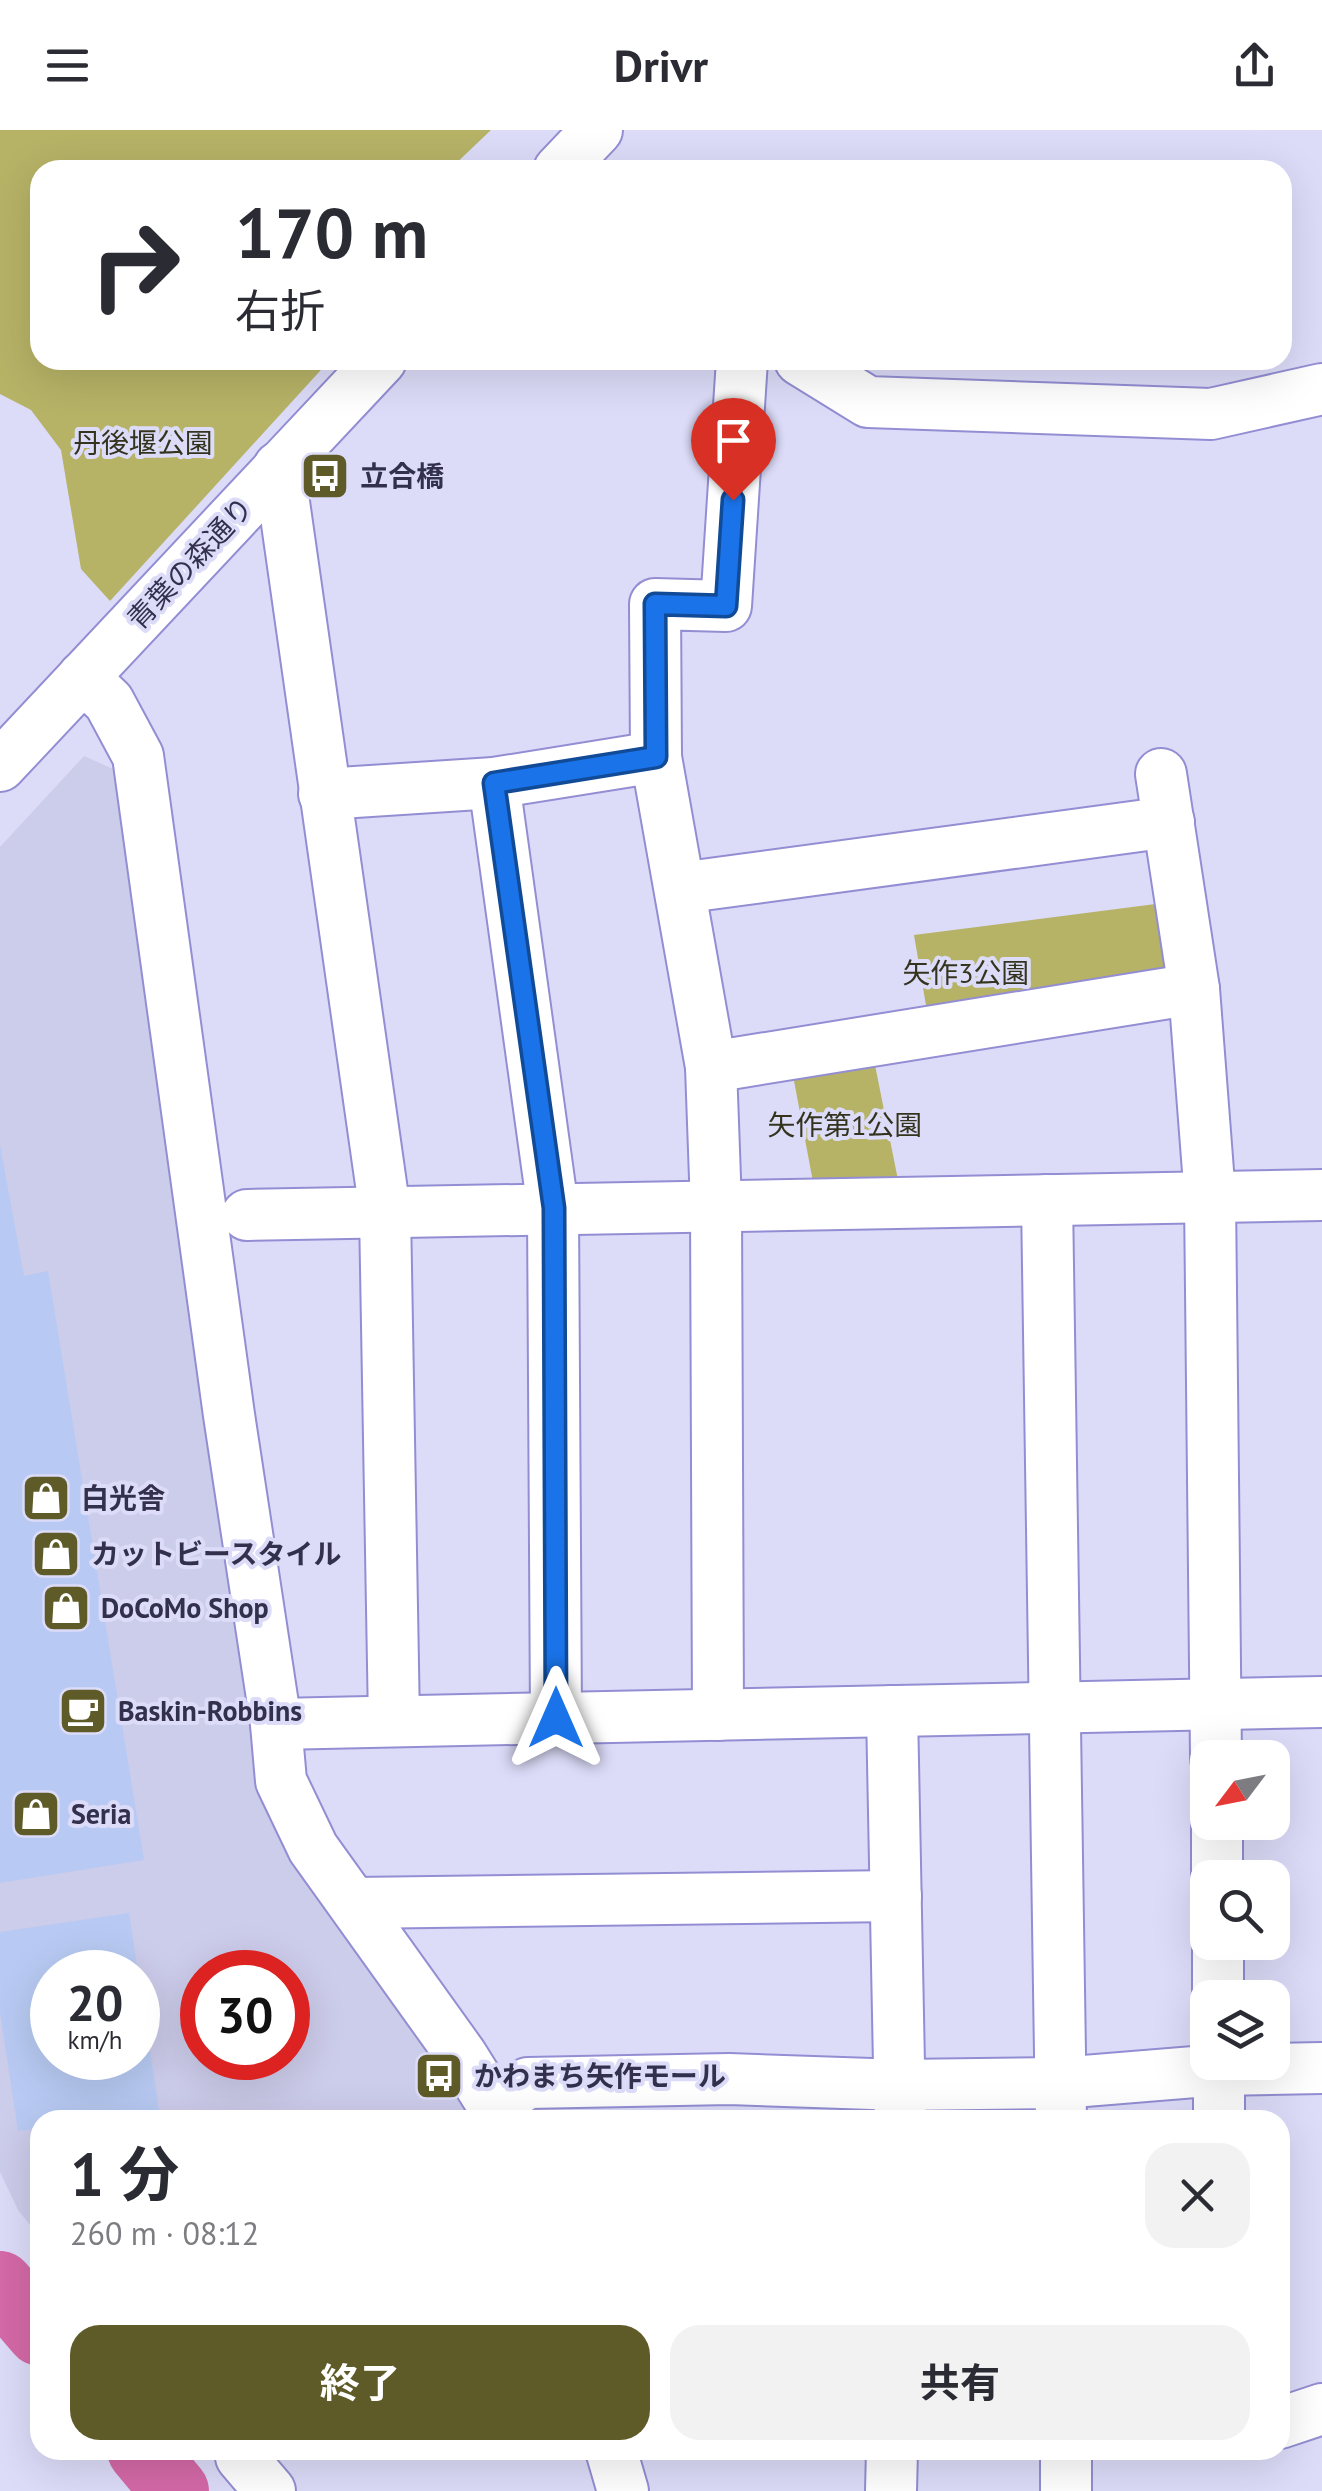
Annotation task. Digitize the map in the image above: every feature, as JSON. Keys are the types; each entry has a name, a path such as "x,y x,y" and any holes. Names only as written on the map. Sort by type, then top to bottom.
{"street":[{"path":"568,160 596,130"},
{"name":"青葉の森通り","path":"0,766 372,370"},
{"path":"718,1714 716,1206 711,1068 656,757 655,604 726,606 741,370"},
{"path":"816,370 868,402 1211,414 1322,389"},
{"path":"280,467 385,1212 394,1721"},
{"path":"83,677 109,702 138,756 281,1781 313,1848 462,2056 496,2110"},
{"path":"324,794 494,783 656,757"},
{"path":"1161,774 1194,989 1210,1197 1216,1740"},
{"path":"494,783 554,1208 556,1718"},
{"path":"680,888 1168,822"},
{"path":"711,1068 1194,989"},
{"path":"246,1214 1322,1195"},
{"path":"1048,1200 1061,2101"},
{"path":"276,1724 1322,1702"},
{"path":"892,1711 901,2103"},
{"path":"352,1903 896,1896"},
{"path":"1290,2067 1322,2068"},
{"path":"499,2110 528,2083 730,2100 1061,2101 1190,2072"},
{"path":"1219,2080 1219,2110"},
{"path":"1290,2420 1322,2409"},
{"path":"614,2460 623,2491"},
{"path":"890,2491 892,2460"}],"shaded area":[{"path":"84,756 122,773 269,1800 470,2110 30,2110 30,2225 18,2210 0,2172 0,847"}],"green space":[{"name":"丹後堰公園","path":"0,130 491,130 460,160 30,160 30,370 321,370 110,601 81,569 61,450 31,410 0,394"},
{"name":"矢作3公園","path":"1171,902 1180,968 929,1023 914,935"},
{"name":"矢作第1公園","path":"873,1055 898,1180 813,1182 792,1070"}],"building":[{"path":"0,1145 24,1276 48,1271 144,1860 0,1883"},
{"path":"129,1913 135,1950 30,1950 30,2080 155,2080 159,2110 30,2110 30,2129 18,2131 0,2012 0,1932"}],"waterway":[{"path":"0,2285 30,2320"},
{"path":"149,2460 175,2491"}],"place":[{"name":"立合橋","path":"325,476"},
{"name":"白光舎","path":"46,1498"},
{"name":"カットビースタイル","path":"56,1554"},
{"name":"DoCoMo Shop","path":"66,1608"},
{"name":"Baskin-Robbins","path":"83,1711"},
{"name":"Seria","path":"36,1814"},
{"name":"かわまち矢作モール","path":"439,2076"}],"route":[{"path":"556,1718 554,1208 494,783 656,757 655,604 726,606 733,500"}]}
